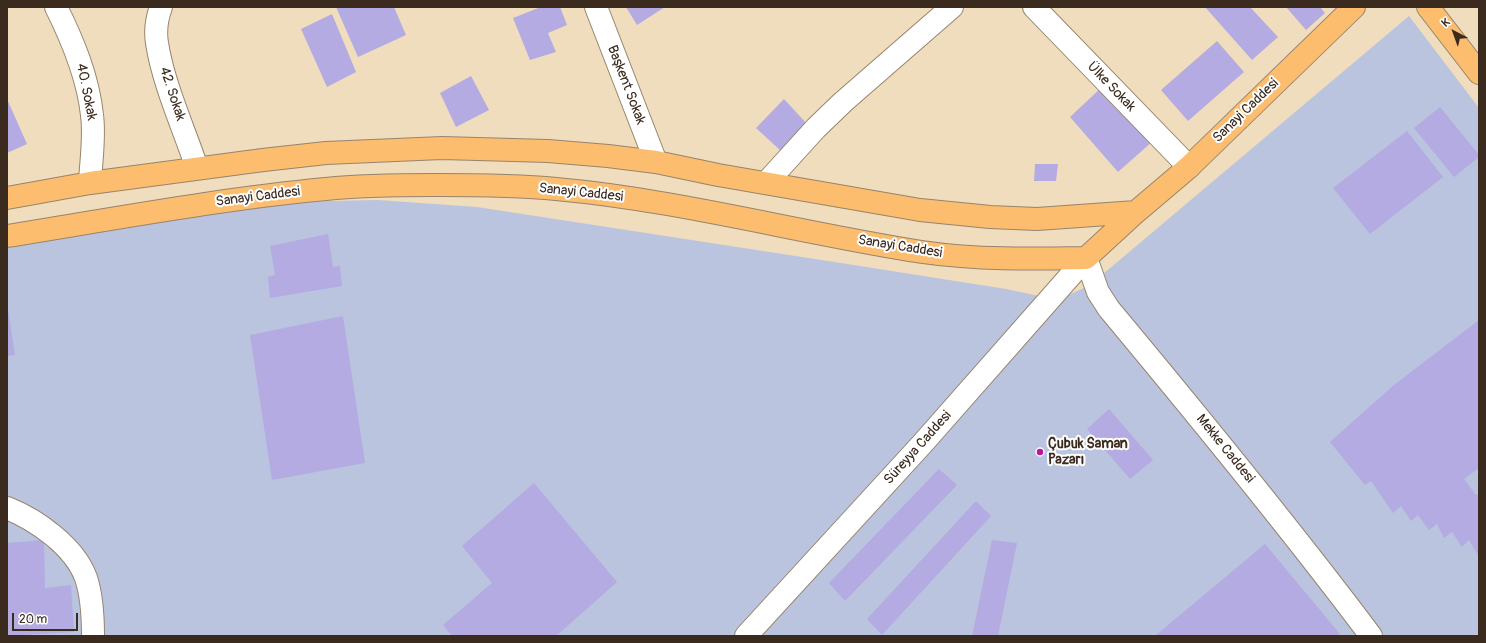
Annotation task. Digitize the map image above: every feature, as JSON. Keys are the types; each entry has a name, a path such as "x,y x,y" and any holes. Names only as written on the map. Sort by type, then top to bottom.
{"main road":[{"name":"Sanayi Caddesi","path":"7,236 194,205 327,188 373,185 491,185 554,188 664,203 795,230 924,252 978,258 1017,260 1086,258 1136,212 1189,167 1354,7"},
{"path":"1428,7 1479,73"},
{"path":"7,198 90,183 197,168 326,153 442,148 555,152 608,156 656,162 920,210 990,217 1038,219 1136,212"}],"street":[{"name":"40. Sokak","path":"56,7 81,64 89,95 92,124 90,183"},
{"name":"Başkent Sokak","path":"596,7 656,162"},
{"path":"766,183 816,128 843,102 952,7"},
{"name":"Ülke Sokak","path":"1034,7 1189,167"},
{"name":"42. Sokak","path":"159,13 156,42 161,62 197,168"},
{"name":"Süreyya Caddesi","path":"746,636 923,443 1086,258"},
{"name":"Mekke Caddesi","path":"1086,258 1098,292 1109,309 1227,452 1371,636"},
{"path":"7,508 22,514 52,535 74,558 85,576 90,592 93,636"}],"shaded area":[{"path":"1409,16 1479,108 1479,636 7,636 7,247 277,202 378,200 477,207 1006,289 1058,300 1090,285"}],"building":[{"path":"336,7 394,7 406,35 358,57"},
{"path":"541,7 560,7 567,25 548,33 556,52 530,60 513,18"},
{"path":"626,7 665,7 637,25"},
{"path":"1205,7 1250,7 1278,37 1252,60"},
{"path":"1286,7 1320,7 1325,13 1306,30"},
{"path":"332,14 356,72 327,87 301,29"},
{"path":"1217,41 1244,72 1188,121 1161,90"},
{"path":"471,76 489,110 456,127 440,93"},
{"path":"1103,86 1153,141 1118,172 1070,117"},
{"path":"7,99 27,144 7,153"},
{"path":"784,99 808,125 781,151 756,128"},
{"path":"1440,107 1479,155 1479,157 1454,177 1414,128"},
{"path":"1407,131 1443,177 1370,234 1333,188"},
{"path":"1035,164 1058,164 1056,181 1034,181"},
{"path":"328,234 333,267 340,266 342,286 270,298 268,277 275,275 270,246"},
{"path":"7,303 15,355 7,356"},
{"path":"343,316 365,463 272,480 250,335"},
{"path":"1479,320 1479,468 1464,479 1475,494 1479,496 1478,555 1469,540 1462,547 1452,532 1444,538 1437,524 1429,530 1418,515 1411,521 1401,506 1393,513 1371,481 1365,485 1330,442 1394,385"},
{"path":"1109,409 1153,460 1130,479 1087,429"},
{"path":"939,469 957,485 845,601 829,583"},
{"path":"534,483 617,582 556,636 452,636 443,625 492,583 462,546"},
{"path":"976,501 991,516 882,635 867,619"},
{"path":"44,540 45,588 71,585 74,632 7,636 7,543"},
{"path":"992,540 1017,543 998,636 972,636"},
{"path":"1265,544 1340,634 1337,636 1155,636"}],"place":[{"name":"Çubuk Saman Pazarı","path":"1040,452"}]}
